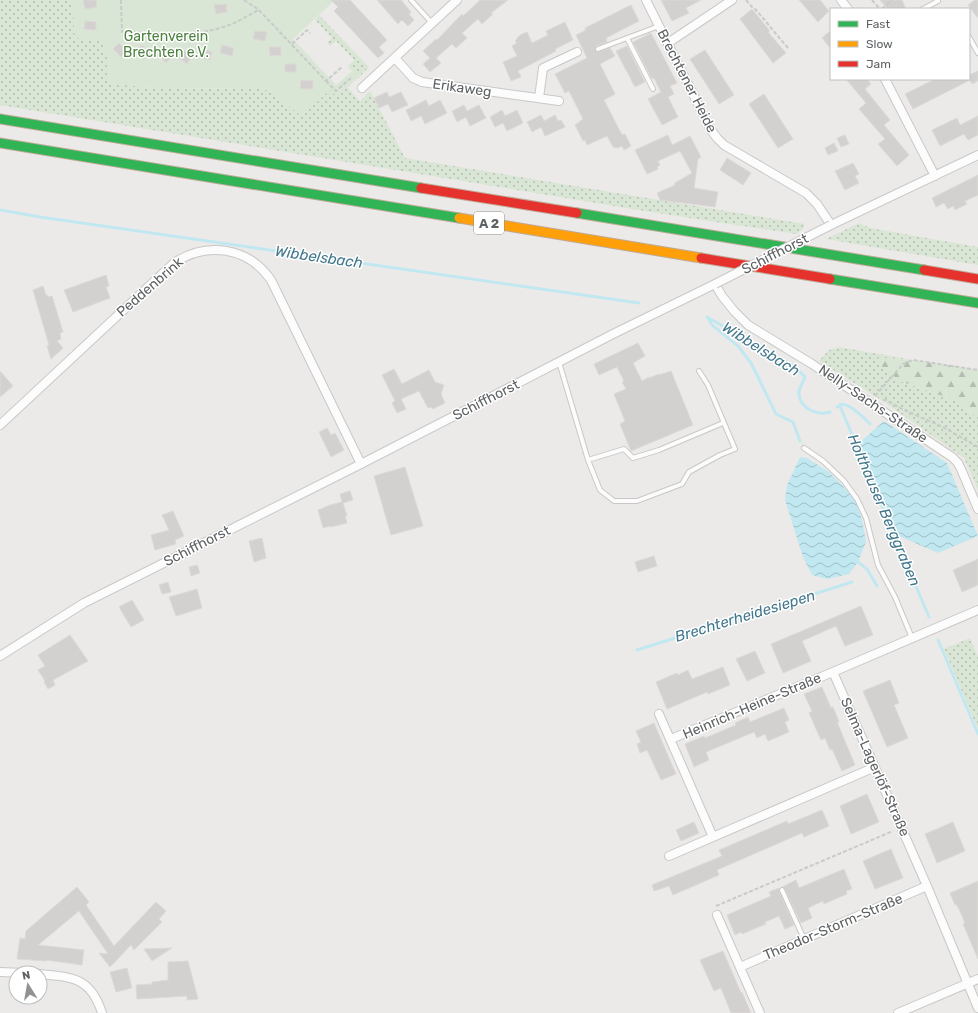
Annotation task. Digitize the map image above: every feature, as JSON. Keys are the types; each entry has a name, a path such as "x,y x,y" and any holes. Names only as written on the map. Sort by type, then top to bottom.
{"highway":[{"name":"A 2","path":"0,119 978,279"},
{"name":"A 2","path":"0,143 978,303"}],"street":[{"path":"362,88 457,0"},
{"name":"Brechtener Heide","path":"646,0 711,130 717,138 724,145 806,193 817,204 830,223"},
{"path":"668,43 732,0"},
{"path":"841,0 847,8"},
{"path":"539,98 543,68 577,52"},
{"name":"Erikaweg","path":"395,58 413,78 422,82 559,101"},
{"path":"886,80 935,176"},
{"name":"Schiffhorst","path":"0,656 84,603 361,464 613,334 715,284 830,223 840,221 978,155"},
{"name":"Peddenbrink","path":"0,425 174,263 185,256 194,253 217,250 234,253 254,262 271,280 361,464"},
{"name":"Nelly-Sachs-Straße","path":"715,284 734,311 748,325 792,351 952,457 958,463 978,509"},
{"path":"833,672 978,610"},
{"name":"Heinrich-Heine-Straße","path":"671,740 833,672"},
{"name":"Selma-Lagerlöf-Straße","path":"833,672 927,886 978,1008"},
{"name":"Heinrich-Heine-Straße","path":"660,714 713,837"},
{"path":"669,856 875,767"},
{"name":"Theodor-Storm-Straße","path":"740,967 927,886"},
{"path":"717,915 760,1013"},
{"path":"48,975 75,979 83,983 96,997 102,1013"},
{"path":"898,1013 978,979"}],"lane":[{"path":"411,0 432,23"},
{"path":"931,7 938,1 937,0"},
{"path":"598,49 659,26"},
{"path":"627,38 653,89"},
{"path":"970,39 978,53"},
{"path":"558,362 588,460 600,490 614,501 637,501 682,484 689,472 734,449 708,385 699,371"},
{"path":"588,460 624,449 633,458 659,450 723,423"},
{"path":"804,448 823,461 844,480 857,499 866,518 878,565 895,597 912,638"},
{"path":"782,890 804,940"}],"path":[{"path":"121,0 122,32 187,34 207,31 231,24 259,10"},
{"path":"245,0 259,10 336,91 352,77"},
{"path":"746,0 752,8 755,9 772,27 773,32 789,49"},
{"path":"872,0 880,8"},
{"path":"882,8 892,0"},
{"path":"292,44 307,30 310,33"},
{"path":"326,81 342,66"},
{"path":"870,403 903,364 912,360 978,370"},
{"path":"870,403 886,400 902,409 943,427 978,447"},
{"path":"717,915 714,907 901,828"}],"green space":[{"path":"0,0 73,0 75,38 100,39 107,54 107,83 162,89 258,88 273,91 301,116 331,89 337,96 347,87 360,101 370,91 405,158 805,224 802,230 796,234 657,213 0,105"},
{"name":"Gartenverein Brechten e.V.","path":"73,0 335,0 293,39 336,85 352,71 358,78 337,97 330,90 301,116 273,91 258,88 162,89 107,83 107,54 100,39 75,38"},
{"path":"319,15 369,67 358,78 348,66 354,60 336,41 330,46 327,43 332,38 315,20"},
{"path":"859,223 870,228 978,247 978,265 826,239"},
{"path":"839,347 913,360 885,358 900,381 952,399 978,417 978,490 964,458 881,400 819,361 829,350"},
{"path":"885,358 913,360 978,370 978,417 952,399 900,381 873,359"},
{"path":"970,638 978,657 978,729 944,649"}],"water":[{"path":"884,421 947,463 978,536 938,553 899,536 859,443"},
{"path":"800,457 807,458 829,472 855,500 862,519 866,542 858,562 849,574 827,579 812,575 803,557 785,500 787,485"}],"building":[{"path":"83,0 96,0 97,7 85,9"},
{"path":"331,0 350,0 387,40 379,47 384,53 378,58 334,11 338,7"},
{"path":"377,0 401,0 411,12 409,14 414,20 408,26 402,20 398,24"},
{"path":"480,0 508,0 491,13 493,14 482,24 478,19 462,33 467,38 456,48 452,44 436,58 441,63 430,72 423,64 430,58 423,51 436,39 437,40 462,14 463,16"},
{"path":"661,0 701,0 686,8 689,13 672,21"},
{"path":"799,0 820,0 829,11 818,22"},
{"path":"880,0 902,0 906,8 887,8"},
{"path":"975,0 978,0 978,18 968,5"},
{"path":"226,4 227,12 216,14 214,5"},
{"path":"631,5 639,21 606,38 607,42 596,46 595,49 598,52 610,48 615,56 600,64 615,94 604,100 622,135 625,134 631,146 624,150 622,146 617,148 613,147 607,136 587,145 585,140 583,141 575,125 583,119 569,91 565,93 555,74 587,58 576,35 586,30 585,28"},
{"path":"752,9 770,31 768,32 786,53 773,63 740,19"},
{"path":"85,21 96,22 96,30 84,29"},
{"path":"565,22 573,40 555,49 556,51 518,71 521,77 511,81 503,62 517,56 512,46 517,43 515,41 520,35 527,32 532,43 548,35 546,31"},
{"path":"255,31 267,32 265,41 253,39"},
{"path":"830,31 830,48 822,38"},
{"path":"651,33 677,83 670,86 674,94 668,97 678,117 662,125 648,99 661,92 654,78 652,79 633,42"},
{"path":"119,43 127,51 121,57 113,49"},
{"path":"142,45 150,54 143,60 136,50"},
{"path":"222,45 234,48 232,56 220,53"},
{"path":"627,46 645,82 635,87 616,51"},
{"path":"269,47 281,47 281,55 270,56"},
{"path":"164,48 172,57 166,63 158,54"},
{"path":"201,49 212,52 210,60 199,58"},
{"path":"183,50 192,56 187,64 178,57"},
{"path":"705,50 734,95 719,104 690,59"},
{"path":"285,64 296,64 296,72 285,72"},
{"path":"978,71 978,81 972,84 970,75"},
{"path":"301,80 313,81 313,89 300,89"},
{"path":"847,80 868,80 871,84 865,89 890,120 884,125 909,155 897,166 878,144 885,139 859,109 866,103"},
{"path":"933,80 970,80 913,109 905,94"},
{"path":"387,92 389,97 401,92 408,105 392,112 388,104 379,108 374,98"},
{"path":"764,94 793,139 778,148 749,104"},
{"path":"426,100 429,106 440,100 447,113 425,124 421,116 411,121 406,110"},
{"path":"464,105 467,111 479,105 486,118 470,126 466,117 457,122 452,111"},
{"path":"502,110 505,116 517,110 523,123 507,131 503,123 495,127 490,117"},
{"path":"541,115 544,121 555,115 558,121 561,120 565,127 545,136 541,127 532,132 527,122"},
{"path":"978,116 978,135 968,140 964,134 940,146 932,130 957,118 960,125"},
{"path":"668,135 672,145 690,136 701,157 698,159 694,188 718,192 715,207 660,200 657,193 675,185 675,183 692,173 680,151 658,161 660,165 657,167 658,169 647,174 635,150"},
{"path":"845,135 849,144 841,147 837,138"},
{"path":"834,143 838,151 828,155 825,148"},
{"path":"727,158 751,173 743,185 720,170"},
{"path":"853,163 859,174 855,176 859,183 845,190 835,171"},
{"path":"978,175 978,195 965,201 967,204 955,210 953,206 948,209 944,203 936,207 932,198"},
{"path":"106,275 109,286 106,287 110,298 73,312 64,290"},
{"path":"43,286 46,295 48,297 52,296 63,332 60,333 61,339 57,341 63,348 51,359 47,346 49,345 33,290"},
{"path":"638,343 645,356 633,363 642,381 649,377 671,371 693,425 631,451 620,424 625,421 614,394 626,389 622,382 624,381 617,367 599,375 594,364"},
{"path":"394,369 402,384 429,370 435,382 444,385 441,394 445,403 433,409 431,407 428,408 419,391 401,399 406,409 397,413 392,403 395,401 382,375"},
{"path":"0,371 13,386 0,397"},
{"path":"327,428 331,435 335,433 344,450 331,457 319,432"},
{"path":"405,467 423,526 391,535 374,476"},
{"path":"350,491 353,500 343,503 347,516 345,516 347,523 323,528 318,510 342,502 340,494"},
{"path":"173,511 184,536 175,540 176,544 155,550 151,535 169,530 162,515"},
{"path":"262,538 266,558 254,562 249,541"},
{"path":"654,556 657,566 638,572 635,562"},
{"path":"978,559 978,585 962,592 953,570"},
{"path":"197,565 200,573 191,576 189,567"},
{"path":"168,582 171,592 162,594 159,585"},
{"path":"197,589 202,608 176,616 169,597"},
{"path":"132,600 144,620 131,627 119,607"},
{"path":"861,606 873,635 845,646 836,626 802,641 811,661 783,673 771,644"},
{"path":"70,635 88,661 53,680 55,685 48,689 38,670 45,666 38,655"},
{"path":"755,651 765,673 747,681 736,659"},
{"path":"723,667 730,685 708,694 707,692 667,709 656,682 688,670 692,679"},
{"path":"890,680 899,703 894,705 908,738 887,747 863,691"},
{"path":"822,687 831,708 833,707 839,722 837,722 855,765 842,771 825,738 821,740 809,713 812,711 804,694"},
{"path":"784,708 789,720 785,722 789,732 768,741 765,734 757,738 754,732 706,752 709,760 694,767 685,744 704,736 705,738 736,725 735,723 748,717 750,722"},
{"path":"654,723 676,774 661,780 647,750 640,753 637,744 641,742 636,731"},
{"path":"867,794 879,822 851,834 840,806"},
{"path":"822,810 829,826 804,837 802,833 717,870 719,875 673,895 669,886 654,891 652,885 722,856 719,850 787,821 788,824"},
{"path":"694,822 699,833 681,841 676,830"},
{"path":"953,822 965,851 937,863 925,834"},
{"path":"891,849 903,878 875,889 863,861"},
{"path":"844,869 852,889 846,891 847,894 824,904 823,901 808,908 812,918 801,923 785,889 782,887 796,880 799,888"},
{"path":"978,881 978,959 963,924 965,923 950,893"},
{"path":"77,887 89,902 86,905 114,946 156,902 166,911 159,919 162,922 134,950 131,945 110,967 99,953 108,954 79,911 38,945 84,950 82,965 46,960 17,959 20,938 25,939 26,931"},
{"path":"779,888 794,925 785,929 779,916 765,922 766,924 742,934 741,932 735,935 727,915 771,896 769,892"},
{"path":"172,948 152,961 144,949"},
{"path":"723,951 751,1013 731,1013 721,988 714,991 700,960"},
{"path":"188,961 198,999 187,1000 187,996 137,999 136,985 152,984 152,982 168,980 168,962"},
{"path":"127,968 132,988 116,992 110,972"}],"waterway":[{"name":"Wibbelsbach","path":"0,210 639,303"},
{"name":"Wibbelsbach","path":"707,317 794,366 805,377 799,392 800,400 803,404 815,412 830,412"},
{"path":"708,318 712,325 738,346 751,363 776,414 793,422 800,441"},
{"path":"839,406 841,404 849,406 870,424"},
{"name":"Holthauser Berggraben","path":"837,407 840,406 929,617"},
{"name":"Brechterheidesiepen","path":"858,562 867,569 877,586"},
{"name":"Brechterheidesiepen","path":"637,650 852,582"},
{"name":"Holthauser Berggraben","path":"938,640 978,734"}],"traffic: fast":[{"path":"0,119 421,188"},
{"path":"0,143 459,218"},
{"path":"577,213 924,270"},
{"path":"830,279 978,303"}],"traffic: slow":[{"path":"459,218 701,258"}],"traffic: jam":[{"path":"421,188 577,213"},
{"path":"701,258 830,279"},
{"path":"924,270 978,279"}]}
